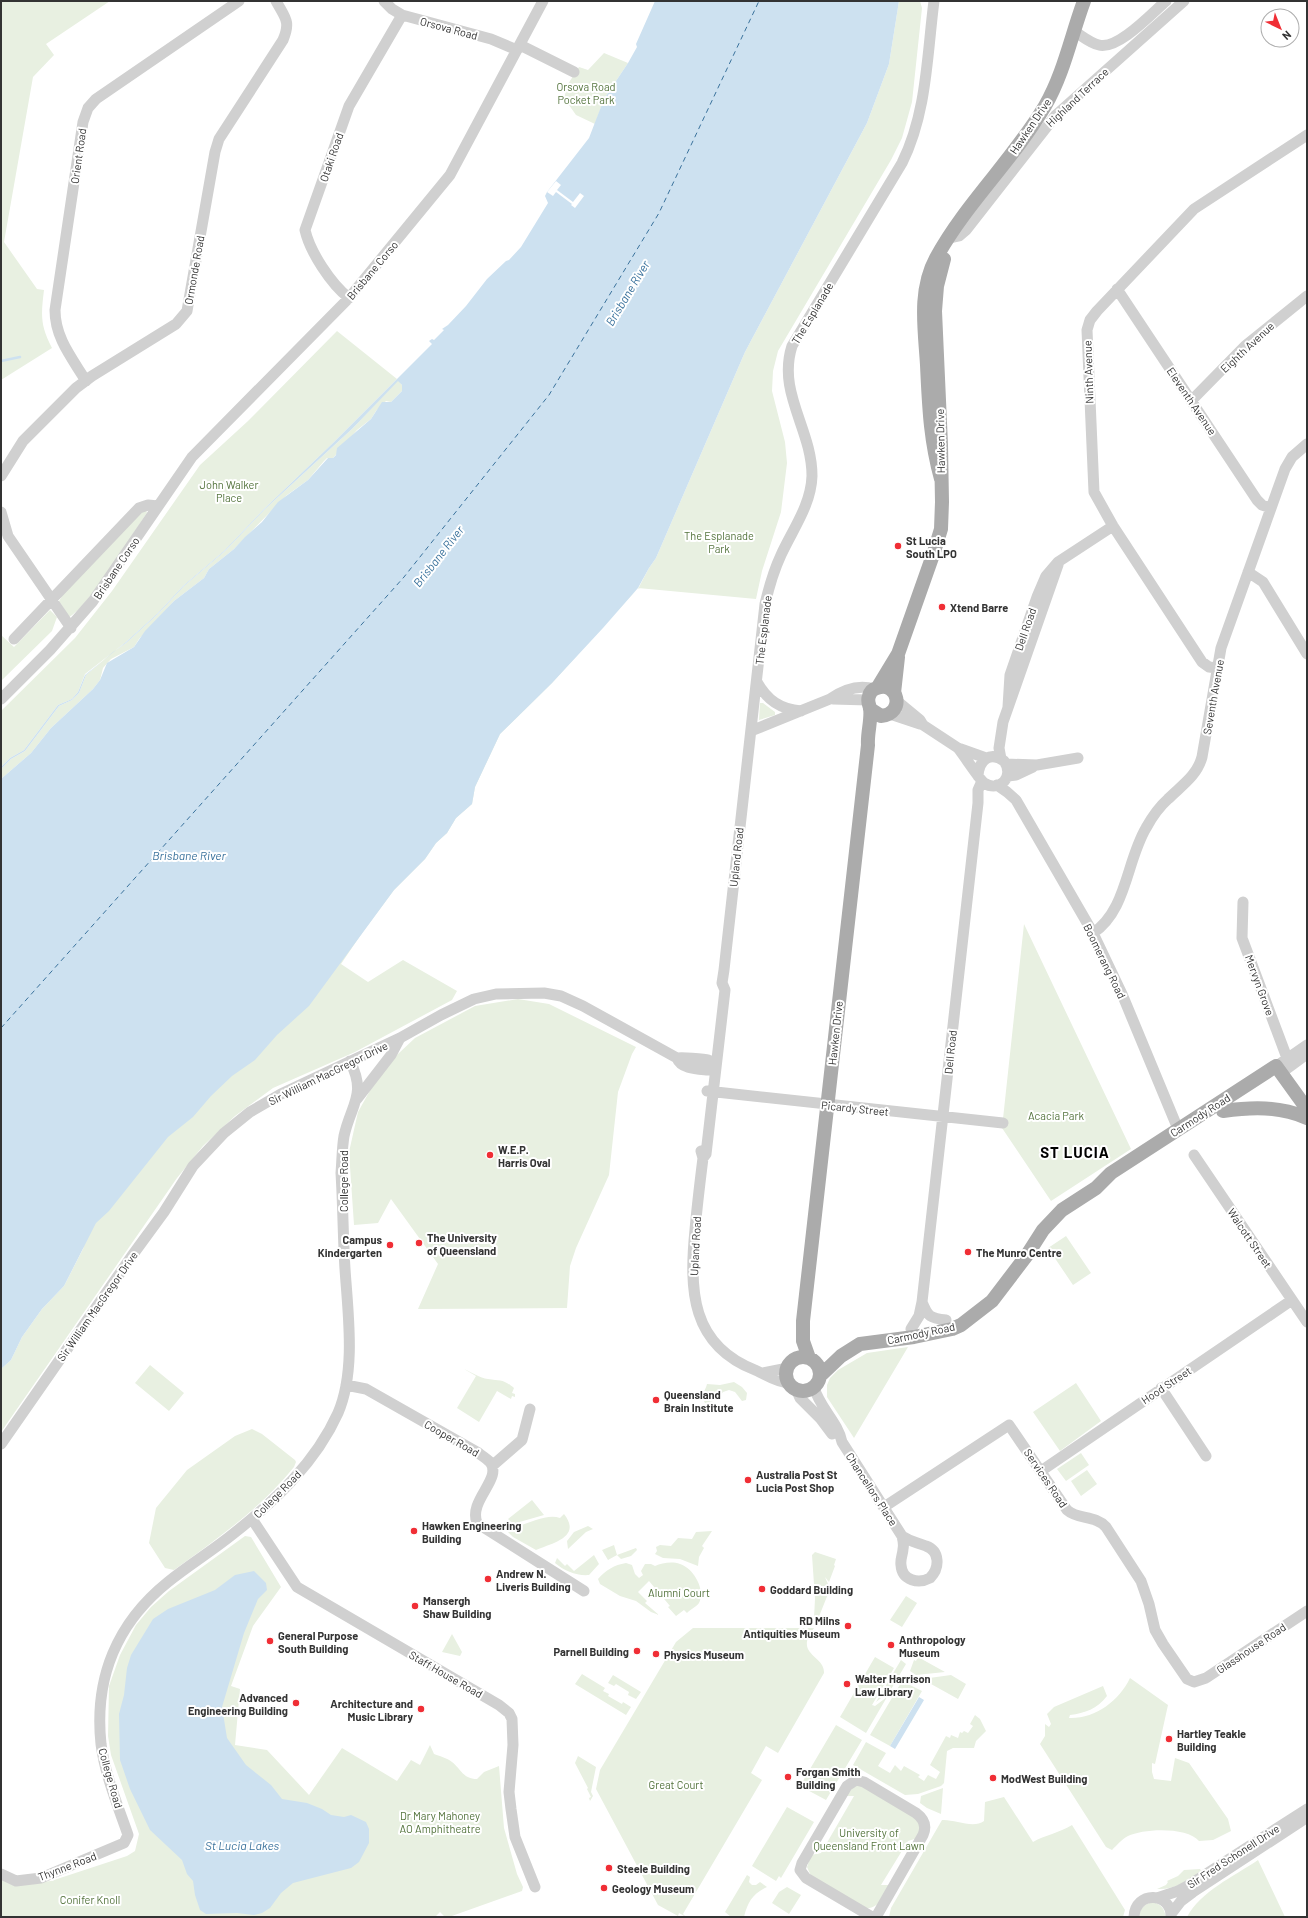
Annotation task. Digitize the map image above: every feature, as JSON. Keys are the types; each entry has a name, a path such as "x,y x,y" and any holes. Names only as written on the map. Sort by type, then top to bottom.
{"main road":[{"name":"Hawken Drive","path":"812,1360 803,1341 803,1321 868,745 867,735 873,696 898,654 939,537 942,516 941,438 935,311 939,279 950,238 965,214 1040,114 1056,84 1084,1"},
{"name":"Hawken Drive","path":"868,745 888,715 896,706 898,654"},
{"path":"888,715 877,715 873,696 887,687 896,697"},
{"path":"1284,1066 1307,1109"},
{"name":"Carmody Road","path":"1096,1188 1115,1181 1223,1111 1284,1066"},
{"name":"Carmody Road","path":"817,1382 841,1356 860,1344 914,1337 952,1329 971,1318 992,1301 1027,1255 1043,1230 1057,1215 1096,1188 1111,1173 1178,1129 1284,1066"},
{"path":"1223,1111 1247,1108 1272,1108 1307,1118"},
{"name":"Carmody Road","path":"869,1343 910,1329 946,1320 971,1318"},
{"name":"Hawken Drive","path":"791,1364 803,1321"},
{"name":"Carmody Road","path":"812,1360 841,1356"},
{"path":"799,1358 812,1360 820,1371 817,1382 806,1391 793,1386 787,1378 791,1364 799,1358"}],"street":[{"name":"Orient Road","path":"86,381 61,340 55,324 55,310 83,122 88,108 96,99 239,1"},
{"name":"Ormonde Road","path":"1,476 23,441 76,388 176,324 187,310 215,152 219,139 283,40 288,29 286,20 276,1"},
{"name":"Orsova Road","path":"384,1 392,9 402,15 519,47 574,72"},
{"name":"Brisbane Corso","path":"1,698 50,650 94,601 192,457 349,298 450,176 543,1"},
{"name":"The Esplanade","path":"752,731 764,609 770,584 781,555 810,493 811,454 790,395 787,372 788,358 792,346 912,144 922,104 934,1"},
{"path":"1074,31 1097,44 1112,44 1122,38 1166,1"},
{"name":"Highland Terrace","path":"950,238 960,236 965,232 1056,115 1184,1"},
{"name":"Otaki Road","path":"349,298 336,286 308,243 306,230 349,106 402,15"},
{"name":"Ninth Avenue","path":"1217,668 1209,667 1202,662 1097,500 1093,489 1086,338 1088,326 1092,317 1117,289 1198,206 1307,135"},
{"name":"Eleventh Avenue","path":"1117,289 1257,500 1262,505 1271,508"},
{"name":"Eighth Avenue","path":"1192,400 1245,346 1306,297"},
{"name":"Seventh Avenue","path":"1093,933 1104,925 1112,915 1138,844 1151,819 1164,802 1198,769 1202,757 1221,648 1287,464 1307,444"},
{"name":"Brisbane Corso","path":"14,639 139,508 148,505 158,506"},
{"path":"1,512 8,536 50,600 71,628"},
{"name":"Dell Road","path":"986,758 1003,722 1008,707 1010,675 1037,597 1048,573 1062,559 1113,526"},
{"path":"1248,572 1258,577 1265,585 1307,654"},
{"path":"757,682 767,696 776,704 785,708 801,711"},
{"path":"752,731 830,699 873,696"},
{"name":"Boomerang Road","path":"896,697 920,720 923,725"},
{"name":"Boomerang Road","path":"888,715 923,725 958,748 986,758 994,756 1004,761 1016,800 1093,933 1122,994 1178,1129"},
{"name":"Dell Road","path":"1003,722 999,745 1004,761"},
{"name":"Upland Road","path":"752,731 722,983 720,987 711,1065 710,1092 701,1153 703,1158 692,1261 696,1304 702,1322 718,1347 736,1361 763,1373 773,1380 793,1386"},
{"name":"Boomerang Road","path":"958,748 987,782 1008,792 1016,800"},
{"path":"986,758 980,766 987,782 1019,774 1037,765"},
{"path":"1004,761 1037,765 1078,758"},
{"name":"Dell Road","path":"910,1329 919,1316 922,1302 978,803 987,782"},
{"name":"Mervyn Grove","path":"1243,902 1242,938 1284,1066"},
{"name":"Sir William MacGregor Drive","path":"1,1444 164,1212 193,1166 224,1133 250,1112 281,1094 400,1038 441,1015 474,999 496,994 544,993 561,996 583,1006 677,1058 678,1062 685,1066 711,1065"},
{"name":"College Road","path":"128,1835 105,1767 101,1744 99,1719 100,1696 104,1676 110,1658 120,1637 139,1611 154,1595 167,1583 252,1519 281,1493 310,1459 338,1414 346,1385 348,1337 341,1173 344,1135 357,1099 391,1055 400,1038"},
{"name":"Carmody Road","path":"1284,1066 1307,1045"},
{"name":"Carmody Road","path":"1284,1066 1307,1054"},
{"name":"College Road","path":"350,1061 356,1074 357,1099"},
{"name":"Picardy Street","path":"710,1092 942,1118 1003,1123"},
{"name":"Walcott Street","path":"1194,1155 1307,1322"},
{"name":"Hood Street","path":"1041,1471 1292,1300"},
{"path":"922,1302 927,1314 934,1319 946,1320"},
{"path":"763,1373 791,1364"},
{"name":"Chancellors Place","path":"817,1382 817,1399 840,1434 842,1442 902,1536"},
{"name":"Cooper Road","path":"346,1385 366,1389 477,1452 490,1462 492,1466"},
{"name":"Chancellors Place","path":"793,1386 800,1398 820,1418 835,1438 842,1442"},
{"path":"1161,1388 1206,1456"},
{"path":"530,1409 522,1440 492,1466 493,1476 475,1510 477,1523 584,1591"},
{"name":"Services Road","path":"884,1507 1009,1425 1067,1510 1075,1514 1099,1520 1106,1527 1141,1581 1149,1604 1155,1630 1185,1677 1194,1682"},
{"name":"Staff House Road","path":"252,1519 297,1587 493,1701 509,1713 512,1719 513,1745 509,1792 515,1837 535,1887"},
{"name":"Glasshouse Road","path":"1194,1682 1206,1678 1307,1611"},
{"path":"865,1915 807,1879 802,1874 800,1869 847,1786 858,1780 918,1814 923,1819 925,1826 923,1835 876,1917"},
{"name":"Sir Fred Schonell Drive","path":"1134,1917 1136,1906 1146,1898 1156,1898 1178,1891 1189,1885 1307,1810"},
{"name":"Sir Fred Schonell Drive","path":"1171,1915 1181,1901 1193,1892 1307,1818"},
{"name":"Thynne Road","path":"1,1874 16,1881 41,1878 124,1843 128,1835"},
{"name":"Sir Fred Schonell Drive","path":"1156,1898 1166,1903 1171,1915"}],"green space":[{"path":"1,1 110,1 46,44 54,55 33,77 4,242 37,289 44,290 42,320 45,333 52,348 1,380"},
{"name":"The Esplanade Park","path":"899,1 920,1 922,8 912,102 902,138 891,160 778,351 773,371 772,391 785,442 787,463 781,512 762,571 756,599 638,588 656,558 745,352 867,123 889,64"},
{"name":"Orsova Road Pocket Park","path":"604,53 628,63 604,99 595,124 576,115 564,98 568,84 579,67 588,70"},
{"name":"John Walker Place","path":"337,331 397,379 264,509 224,551 183,586 158,613 126,642 85,674 78,692 72,699 58,705 24,750 10,758 1,767 1,711 75,638 112,591 200,465 248,421"},
{"path":"398,380 402,385 402,391 391,402 386,401 376,411 371,419 357,430 333,458 327,458 308,480 287,495 234,549 209,569 204,578 174,601 139,639 134,647 111,659 103,668 100,680 93,689 51,728 31,753 1,779 1,769 11,759 25,751 59,706 72,700 79,693 86,675 126,643 158,614 184,586 225,551 265,509 353,428"},
{"path":"146,510 147,513 99,585 77,611 69,617 59,601 66,590 139,512"},
{"path":"638,588 552,683 500,734 475,787 472,804 456,818 447,833 436,843 425,859 394,890 341,964 368,982 403,960 457,991 452,1000 355,1052 273,1088 235,1116 203,1146 177,1178 1,1432 1,1369 11,1360 22,1337 42,1309 64,1286 84,1247 1,1327 472,755"},
{"path":"50,610 57,617 52,631 1,681 1,635 14,647"},
{"path":"760,703 763,703 775,712 775,715 759,720"},
{"name":"Acacia Park","path":"1024,924 1131,1149 1051,1201 1002,1128"},
{"path":"518,999 549,1004 636,1047 618,1092 609,1175 576,1248 570,1266 567,1308 418,1309 438,1264 391,1199 378,1223 354,1225 349,1152 358,1112 382,1069 415,1038 475,1006"},
{"path":"1066,1236 1091,1273 1073,1285 1048,1248"},
{"path":"908,1347 854,1438 827,1397 827,1385 830,1378 838,1370 867,1353"},
{"path":"150,1365 184,1393 169,1411 135,1383"},
{"path":"464,1369 488,1379 507,1383 514,1388 512,1393 515,1394 515,1397 512,1396 511,1399 497,1391 479,1422 457,1408 476,1376"},
{"path":"734,1382 742,1387 747,1393 746,1400 742,1401 735,1392 729,1390 723,1392 717,1400 705,1403 703,1395 707,1384 720,1385"},
{"path":"1076,1383 1101,1421 1060,1451 1033,1412"},
{"path":"252,1429 262,1434 295,1460 296,1462 294,1467 267,1496 222,1535 174,1570 165,1568 149,1543 156,1508 187,1470 235,1436"},
{"path":"1081,1453 1089,1465 1066,1481 1057,1469"},
{"path":"1087,1470 1097,1484 1081,1496 1071,1481"},
{"path":"532,1500 544,1515 516,1523 511,1522 508,1519"},
{"path":"564,1514 569,1522 570,1528 568,1534 557,1542 536,1550 513,1537 508,1532 510,1528 542,1518 560,1518"},
{"path":"588,1526 593,1529 586,1532 568,1549 567,1541 574,1532"},
{"path":"712,1531 702,1546 704,1548 699,1557 698,1566 680,1559 663,1558 655,1554 657,1551 656,1547 660,1545 671,1546 678,1538 692,1539 696,1532"},
{"path":"245,1536 251,1537 281,1587 253,1626 231,1686 240,1689 235,1745 267,1750 309,1795 342,1748 397,1781 411,1760 420,1765 430,1745 434,1754 450,1761 465,1775 472,1779 477,1779 484,1772 499,1766 504,1828 517,1874 523,1887 522,1891 449,1917 445,1917 440,1912 435,1917 1,1917 1,1879 13,1885 51,1881 127,1856 135,1851 139,1834 111,1755 108,1736 109,1686 120,1655 136,1625 151,1607 169,1591"},
{"path":"614,1545 617,1555 608,1560 602,1550"},
{"path":"636,1548 637,1550 631,1556 621,1559 617,1555"},
{"path":"815,1552 836,1559 829,1582 825,1577 830,1589 818,1619 814,1618 815,1599 812,1555"},
{"path":"594,1555 599,1564 589,1575 580,1575 571,1572 555,1563 557,1558 565,1566 567,1564 574,1571"},
{"name":"Alumni Court","path":"626,1563 632,1565 635,1574 639,1578 643,1575 641,1571 645,1564 655,1566 664,1563 674,1563 685,1566 694,1574 697,1580 701,1592 699,1603 687,1613 684,1610 676,1616 668,1607 670,1606 649,1581 638,1592 647,1601 645,1603 659,1615 651,1612 636,1601 620,1596 600,1584 598,1579 610,1568"},
{"path":"906,1596 917,1603 902,1627 890,1620"},
{"name":"Great Court","path":"693,1628 814,1628 808,1637 808,1649 820,1662 824,1673 778,1753 766,1746 751,1773 762,1780 683,1914 686,1917 679,1913 678,1916 658,1905 596,1789 600,1770 676,1642"},
{"path":"452,1634 462,1652 460,1656 442,1652"},
{"path":"875,1657 894,1668 872,1705 875,1706 887,1697 866,1733 840,1717"},
{"path":"918,1657 945,1672 916,1675 910,1671 914,1660 916,1661"},
{"path":"901,1660 906,1664 890,1691 876,1702"},
{"path":"582,1674 605,1688 603,1691 609,1694 608,1696 631,1707 626,1715 575,1684"},
{"path":"613,1675 641,1692 636,1699 628,1695 629,1692 616,1684 614,1686 608,1683"},
{"path":"951,1675 966,1684 958,1699 922,1679"},
{"path":"1130,1678 1168,1705 1155,1764 1152,1763 1154,1779 1171,1781 1175,1758 1189,1763 1228,1819 1231,1831 1213,1840 1199,1841 1193,1836 1176,1831 1144,1831 1126,1837 1112,1850 1106,1847 1040,1744 1045,1736 1045,1724 1049,1727 1051,1724 1047,1714 1054,1707 1103,1686 1107,1696 1099,1704 1090,1710 1070,1715 1069,1718 1079,1718 1097,1712 1113,1701"},
{"path":"902,1681 922,1691 890,1746 870,1735"},
{"path":"975,1715 980,1719 986,1731 976,1741 974,1748 953,1748 947,1751 944,1783 941,1786 918,1794 905,1795 853,1765 866,1742 886,1753 878,1766 890,1773 895,1765 901,1771 904,1766 920,1775 918,1777 924,1781 928,1775 936,1779 940,1772 930,1765 946,1736 950,1738 951,1735 958,1738 960,1732 962,1733 964,1731 968,1733 973,1726 970,1724"},
{"path":"836,1725 862,1740 826,1800 800,1786"},
{"path":"578,1756 596,1767 591,1792 593,1796 590,1801 589,1798 591,1797 587,1789 588,1788 575,1763"},
{"name":"University of Queensland Front Lawn","path":"861,1785 916,1816 921,1824 918,1838 908,1841 881,1885 890,1885 883,1897 878,1904 871,1908 866,1908 811,1876 807,1867 811,1855 821,1853 854,1796 846,1796 856,1786"},
{"path":"943,1788 941,1814 920,1803 921,1796"},
{"path":"1004,1797 1033,1842 1072,1825 1125,1910 1123,1917 889,1917 891,1908 942,1820 969,1824 980,1823 984,1821 985,1802"},
{"path":"787,1807 814,1822 781,1878 779,1876 776,1881 752,1866"},
{"path":"1258,1860 1285,1917 1187,1917 1200,1900 1209,1892"},
{"path":"1200,1869 1202,1872 1181,1884 1169,1888 1157,1889 1166,1885 1168,1882 1167,1881 1178,1876 1184,1870"},
{"path":"747,1875 750,1877 749,1882 752,1885 756,1885 760,1882 767,1887 755,1895 747,1907 744,1917 731,1917 725,1912"},
{"path":"787,1887 801,1895 789,1914 772,1903 779,1892"},
{"path":"1152,1902 1162,1907 1166,1917 1139,1917 1140,1911 1143,1907"}],"water":[{"name":"Brisbane River","path":"655,1 899,1 889,64 867,123 745,352 656,558 638,588 552,683 500,734 475,787 472,804 456,818 447,833 436,843 425,859 394,890 309,1006 277,1035 255,1060 232,1076 211,1096 193,1117 168,1137 109,1211 96,1223 64,1286 42,1309 22,1337 11,1360 1,1369 1,779 31,753 51,728 93,689 100,680 107,663 134,647 145,631 174,601 204,578 209,569 234,549 262,522 278,502 308,480 328,458 333,458 336,455 337,448 371,419 382,402 391,402 402,391 402,385 398,381 353,428 265,509 225,551 184,586 158,614 126,643 117,649 158,613 183,586 224,551 264,509 334,442 432,344 429,341 432,339 434,340 444,330 442,329 448,325 466,306 487,279 506,261 509,260 521,247 548,203 545,196 547,192 589,138 604,99 637,47 636,44"},
{"path":"103,660 86,675 79,693 72,700 59,706 25,751 11,759 1,769 1,767 10,758 24,750 58,705 72,699 78,692 85,675"},
{"name":"St Lucia Lakes","path":"254,1571 266,1583 267,1590 258,1599 244,1633 222,1707 227,1738 246,1765 271,1785 282,1799 307,1803 322,1809 331,1815 344,1817 351,1815 366,1822 369,1829 369,1843 359,1862 351,1868 293,1883 281,1893 270,1908 262,1913 254,1915 237,1913 206,1914 200,1910 195,1895 193,1881 187,1874 182,1860 150,1830 130,1789 120,1760 119,1714 124,1695 127,1668 131,1655 153,1619 168,1609 215,1590 235,1575"},
{"path":"919,1697 924,1700 895,1749 890,1746"}],"pier":[{"path":"556,181 561,185 557,190 573,202 580,193 584,196 575,208 556,192 553,196 547,192"}],"waterway":[{"path":"1,361 20,357"}],"ferry route":[{"path":"1,1028 404,577 549,395 659,213 759,1"}],"place":[{"name":"St Lucia South LPO","path":"898,546"},
{"name":"Xtend Barre","path":"942,607"},
{"name":"W.E.P. Harris Oval","path":"490,1155"},
{"name":"The University of Queensland","path":"419,1243"},
{"name":"Campus Kindergarten","path":"390,1245"},
{"name":"The Munro Centre","path":"968,1252"},
{"name":"Queensland Brain Institute","path":"656,1400"},
{"name":"Australia Post St Lucia Post Shop","path":"748,1480"},
{"name":"Hawken Engineering Building","path":"414,1531"},
{"name":"Andrew N. Liveris Building","path":"488,1579"},
{"name":"Goddard Building","path":"762,1589"},
{"name":"Mansergh Shaw Building","path":"415,1606"},
{"name":"RD Milns Antiquities Museum","path":"848,1626"},
{"name":"General Purpose South Building","path":"270,1641"},
{"name":"Anthropology Museum","path":"891,1645"},
{"name":"Parnell Building","path":"637,1651"},
{"name":"Physics Museum","path":"656,1654"},
{"name":"Walter Harrison Law Library","path":"847,1684"},
{"name":"Advanced Engineering Building","path":"296,1703"},
{"name":"Architecture and Music Library","path":"421,1709"},
{"name":"Hartley Teakle Building","path":"1169,1739"},
{"name":"Forgan Smith Building","path":"788,1777"},
{"name":"ModWest Building","path":"993,1778"},
{"name":"Steele Building","path":"609,1868"},
{"name":"Geology Museum","path":"604,1888"}],"district":[{"name":"ST LUCIA","path":"1075,1152"}],"park label":[{"name":"Dr Mary Mahoney AO Amphitheatre","path":"440,1821"},
{"name":"Conifer Knoll","path":"90,1899"}]}
